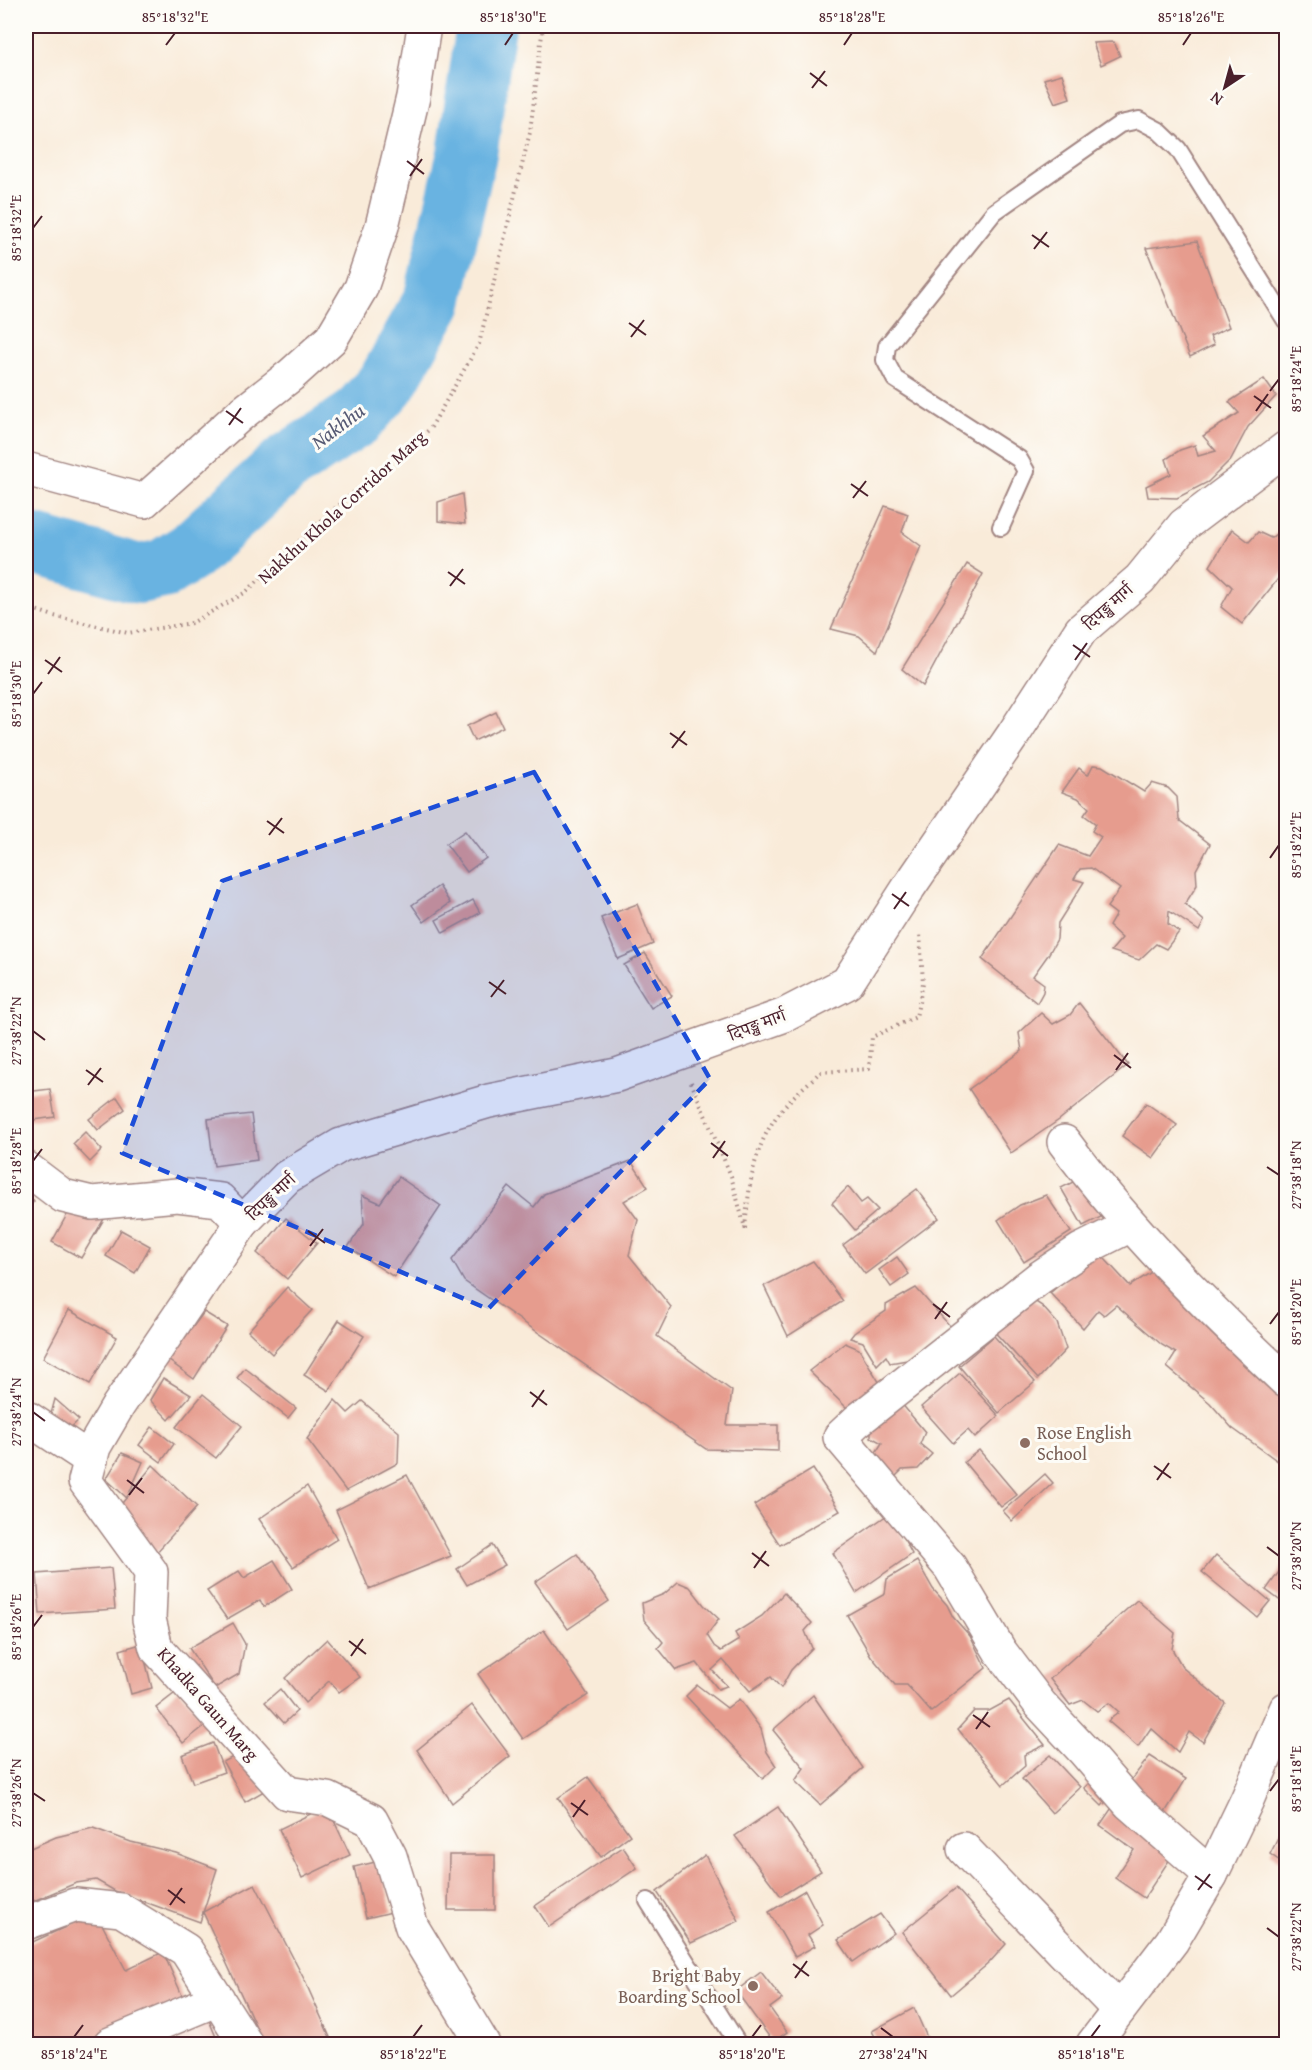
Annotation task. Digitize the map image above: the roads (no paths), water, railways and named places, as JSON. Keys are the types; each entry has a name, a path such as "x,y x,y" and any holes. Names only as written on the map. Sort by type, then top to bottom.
{"street":[{"path":"26,469 144,501 240,415 291,375 331,339 361,288 382,226 413,97 424,26"},
{"name":"दिपङ्ख मार्ग","path":"26,1168 63,1196 92,1203 177,1195 220,1200 242,1223 287,1177 341,1145 489,1101 616,1076 785,1015 847,983 1082,630 1140,579 1184,525 1287,448"},
{"path":"1064,1142 1131,1225 1224,1323 1287,1382"},
{"name":"Khadka Gaun Marg","path":"242,1223 118,1406 94,1447 85,1481 151,1572 150,1619 156,1648 287,1793 328,1799 371,1820 390,1856 412,1927 483,2044"},
{"path":"1131,1225 1081,1250 1039,1278 874,1407 840,1437 950,1567 1000,1651 1040,1704 1130,1803 1211,1875"},
{"path":"26,1417 91,1460"},
{"path":"1094,2044 1172,1941 1211,1875 1287,1709"},
{"path":"964,1849 1119,2010"},
{"path":"26,1923 75,1905 121,1910 186,1950 246,2044"},
{"path":"110,2044 218,1999"}],"lane":[{"path":"1001,527 1026,471 1018,459 895,379 885,360 886,346 994,212 1120,124 1139,120 1158,130 1178,149 1287,321"},
{"path":"648,1901 738,2044"}],"waterway":[{"name":"Nakhhu","path":"26,542 139,574 163,569 190,552 285,465 356,418 387,383 433,301 467,154 486,26"}],"place":[{"name":"Rose English School","path":"1025,1443"},
{"name":"Bright Baby Boarding School","path":"753,1986"}]}
